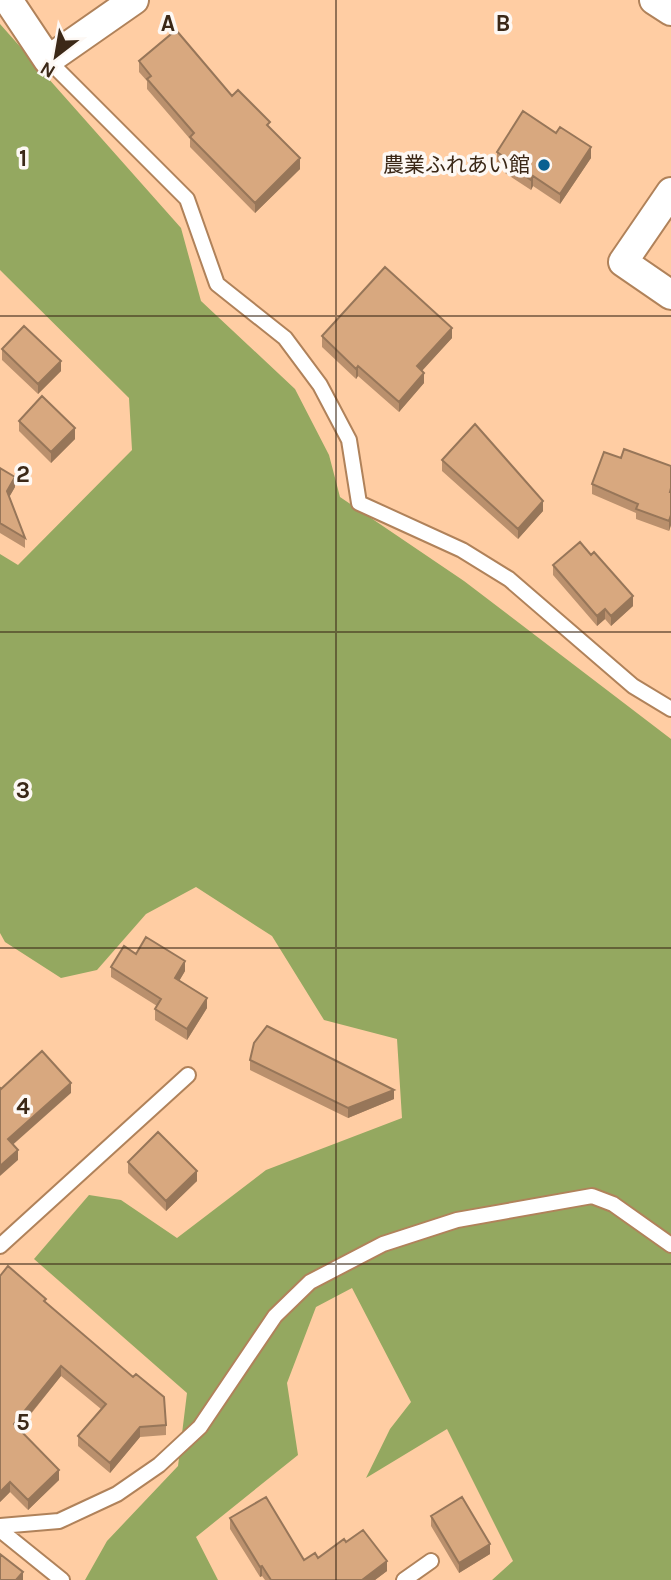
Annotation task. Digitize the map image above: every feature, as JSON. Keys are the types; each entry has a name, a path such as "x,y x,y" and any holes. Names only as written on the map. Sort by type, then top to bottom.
{"street":[{"path":"8,0 48,60 134,0"},
{"path":"654,0 671,11"},
{"path":"671,192 623,262 671,295"}],"lane":[{"path":"48,60 187,199 217,284 285,338 320,385 349,440 359,503 462,550 509,579 633,687 671,709"},
{"path":"0,1246 188,1075"},
{"path":"0,1528 59,1521 117,1494 159,1465 200,1427 275,1316 310,1282 383,1244 457,1220 592,1196 613,1204 671,1245"},
{"path":"0,1528 62,1580"},
{"path":"404,1580 431,1561"}],"green space":[{"path":"0,24 181,228 201,301 295,389 329,455 340,497 464,581 671,739 671,1580 492,1580 513,1561 447,1429 366,1478 390,1429 411,1402 352,1288 316,1307 287,1383 298,1455 196,1537 218,1580 85,1580 107,1541 178,1466 187,1393 34,1259 89,1195 121,1200 177,1238 266,1170 402,1118 397,1039 324,1020 272,936 196,887 146,914 97,970 61,978 5,942 0,933 0,554 18,565 132,450 129,398 0,270"}],"building":[{"path":"176,30 232,96 238,90 270,122 267,125 300,158 255,203 190,137 194,133 147,79 151,76 139,61"},
{"name":"農業ふれあい館","path":"523,111 556,133 560,127 591,147 560,194 533,176 531,180 505,162 507,159 497,152"},
{"path":"385,267 452,328 417,366 424,373 399,402 358,366 356,369 322,336"},
{"path":"24,326 61,361 38,384 2,349"},
{"path":"42,396 75,428 51,452 19,421"},
{"path":"475,424 543,501 518,529 442,460"},
{"path":"624,449 671,466 669,521 636,509 638,504 592,484 604,452 621,458"},
{"path":"0,468 15,477 7,491 25,538 0,523"},
{"path":"580,542 591,555 594,552 633,596 611,616 605,609 597,616 553,565"},
{"path":"146,937 185,961 175,978 207,998 187,1029 155,1009 161,999 111,967 124,946 136,954"},
{"path":"267,1026 394,1090 348,1108 250,1060 254,1043"},
{"path":"42,1051 71,1083 8,1139 18,1150 0,1166 0,1088"},
{"path":"158,1132 197,1171 166,1201 128,1162"},
{"path":"8,1266 46,1299 44,1301 133,1377 136,1374 164,1397 166,1425 140,1427 110,1463 78,1436 106,1404 61,1366 14,1424 59,1470 28,1500 10,1482 0,1492 0,1276"},
{"path":"266,1497 304,1560 315,1553 318,1558 344,1539 346,1542 363,1530 387,1561 362,1580 271,1580 230,1518"},
{"path":"462,1497 490,1544 459,1563 431,1516"},
{"path":"0,1554 23,1572 16,1580 0,1580"}],"place":[{"name":"農業ふれあい館","path":"544,165"}]}
